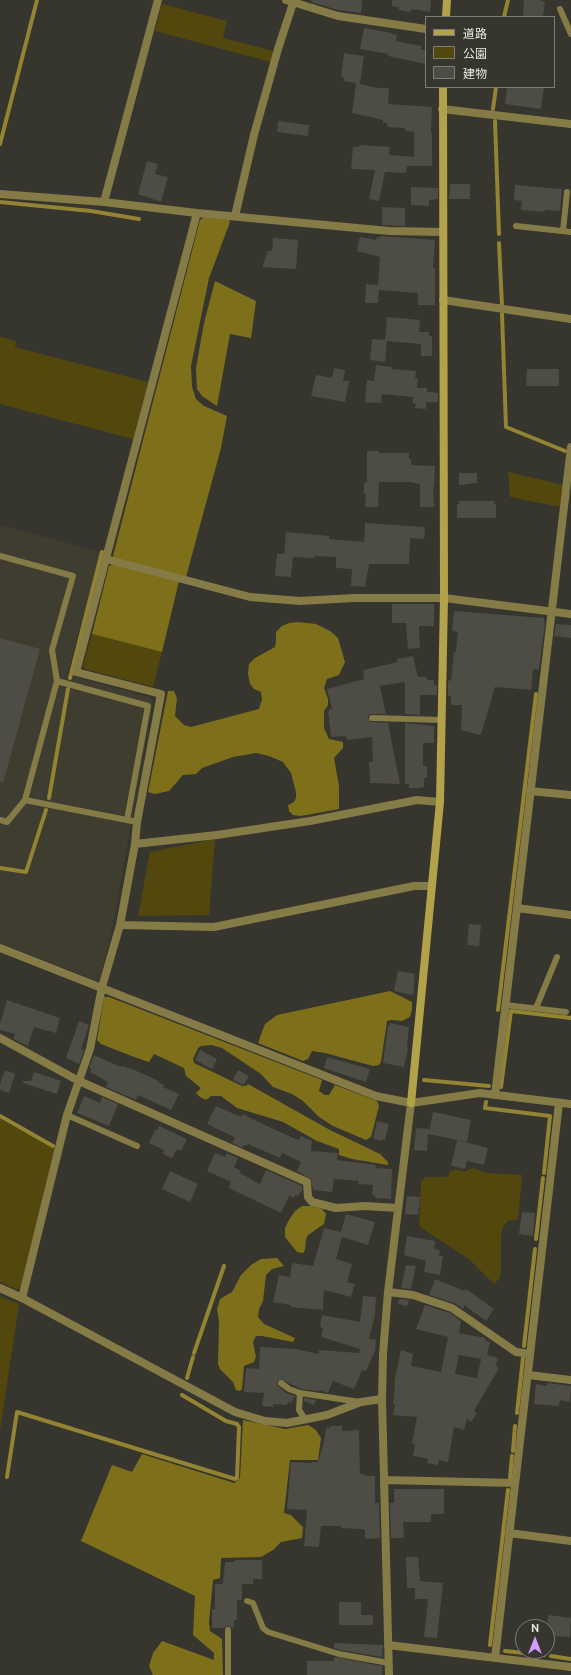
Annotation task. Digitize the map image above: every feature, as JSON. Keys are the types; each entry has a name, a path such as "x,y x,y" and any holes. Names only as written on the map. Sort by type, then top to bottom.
{"street":[{"path":"104,202 158,0"},
{"path":"446,16 447,0"},
{"path":"235,216 254,135 291,2 338,16 425,29"},
{"path":"389,1675 382,1399 383,1354 388,1292 411,1103 440,802 444,598 442,88"},
{"path":"442,109 571,124"},
{"path":"0,194 104,202 197,213 389,231 442,232"},
{"path":"22,1298 68,1115 90,1050 102,987 120,925 135,844 137,822 161,694 76,672 197,213"},
{"path":"443,300 571,319"},
{"path":"495,1095 571,447"},
{"path":"106,559 250,598 300,600 354,598 444,598 571,614"},
{"path":"530,790 571,795"},
{"path":"135,844 217,835 310,821 417,800 440,802"},
{"path":"120,925 214,927 414,886 432,886"},
{"path":"517,908 571,915"},
{"path":"0,948 376,1096 411,1103 480,1093 571,1104"},
{"path":"0,1038 79,1081 307,1182 308,1197 312,1202 336,1208 365,1206 398,1208"},
{"path":"495,1658 559,1103"},
{"path":"0,1288 22,1298 235,1412 265,1421 287,1423 327,1415 361,1402 382,1399"},
{"path":"388,1292 413,1295 452,1308 516,1352 530,1354"},
{"path":"528,1375 571,1380"},
{"path":"385,1480 515,1484"},
{"path":"509,1533 571,1541"},
{"path":"388,1645 571,1667"}],"lane":[{"path":"560,9 571,34"},
{"path":"563,232 567,192"},
{"path":"516,226 571,232"},
{"path":"0,556 73,576 52,650 57,682 25,800 7,822 0,820"},
{"path":"57,682 148,706 127,820"},
{"path":"372,718 442,720"},
{"path":"25,800 137,822"},
{"path":"536,1008 557,957"},
{"path":"505,1005 566,1012"},
{"path":"68,1115 137,1146"},
{"path":"281,1383 289,1389 300,1393 361,1402"},
{"path":"300,1393 299,1410 304,1419"},
{"path":"247,1601 252,1604 263,1628 268,1632 339,1654 389,1663"},
{"path":"228,1630 228,1675"}],"shaded area":[{"path":"204,217 229,220 230,222 209,278 191,366 192,387 196,399 204,406 227,416 221,448 186,577 115,558 113,556 200,220"},
{"path":"215,281 256,301 251,338 230,334 217,406 202,396 197,389 196,368 204,323"},
{"path":"0,525 101,552 67,675 150,697 153,702 114,920 101,976 98,979 93,979 0,943"},
{"path":"113,564 179,581 162,652 92,634 109,566"},
{"path":"298,622 316,624 330,631 338,638 345,662 339,675 327,679 324,688 328,699 328,705 324,711 324,728 329,739 343,742 343,748 334,758 339,786 339,809 301,816 293,815 289,811 288,805 294,802 296,798 291,773 283,762 269,756 256,753 233,757 202,768 196,774 183,775 169,791 155,794 148,792 168,691 174,691 177,698 175,716 184,725 191,727 259,709 262,699 261,692 254,689 250,684 248,674 249,664 255,658 275,647 276,632 282,626 289,623"},
{"path":"390,991 412,1002 412,1010 410,1017 402,1021 387,1021 381,1062 379,1065 373,1066 312,1051 308,1059 303,1061 258,1043 265,1024 277,1015"},
{"path":"104,997 109,997 322,1080 319,1091 325,1095 329,1095 335,1085 377,1101 379,1106 371,1137 366,1140 333,1126 319,1117 303,1101 292,1094 273,1087 261,1074 222,1048 211,1045 201,1046 198,1048 193,1059 194,1063 242,1086 246,1086 248,1084 330,1130 380,1154 388,1162 388,1165 352,1159 339,1155 339,1149 317,1141 283,1122 237,1108 221,1096 211,1096 206,1100 196,1093 201,1088 186,1076 184,1068 154,1054 149,1062 101,1044 97,1040"},
{"path":"302,1206 311,1206 322,1209 326,1214 324,1224 308,1235 303,1253 297,1252 285,1237 285,1228 289,1220 295,1211"},
{"path":"277,1258 284,1266 272,1269 266,1275 263,1301 259,1309 258,1317 264,1324 295,1338 293,1342 256,1336 253,1342 256,1357 254,1362 244,1366 242,1389 240,1391 236,1390 233,1382 220,1369 218,1364 219,1322 217,1309 220,1299 232,1292 241,1275 251,1265 261,1259"},
{"path":"243,1420 285,1429 308,1425 316,1430 321,1438 318,1460 290,1460 284,1513 291,1515 303,1527 302,1538 281,1542 273,1550 261,1557 221,1558 220,1578 213,1580 209,1622 210,1631 222,1639 223,1675 153,1675 149,1666 153,1653 162,1641 214,1660 214,1653 193,1635 195,1596 81,1541 112,1465 132,1472 142,1454 234,1483 240,1478"}],"green space":[{"path":"162,4 227,21 223,38 273,51 271,62 155,31"},
{"path":"0,337 16,341 15,347 148,382 133,439 0,404"},
{"path":"508,472 563,485 560,507 510,497"},
{"path":"92,634 162,652 153,687 85,669 83,666"},
{"path":"215,839 209,915 138,916 150,852"},
{"path":"0,1119 55,1149 21,1287 18,1290 0,1282"},
{"path":"473,1168 487,1173 522,1175 518,1220 509,1220 503,1227 501,1236 501,1272 499,1279 494,1284 469,1259 419,1225 421,1182 426,1177 446,1177 449,1175 450,1171 465,1171"},
{"path":"0,1296 19,1304 0,1431"}],"building":[{"path":"311,0 362,0 361,13 338,10 311,2"},
{"path":"392,0 431,0 430,12 411,9 410,12 399,10 399,7 392,6"},
{"path":"524,0 540,0 545,2 543,16 523,16"},
{"path":"364,28 392,33 397,35 396,41 421,46 421,50 425,50 425,64 388,56 389,54 360,49"},
{"path":"344,53 364,56 360,84 378,88 389,88 388,104 432,107 432,166 407,166 406,173 385,172 379,201 369,199 375,170 351,169 353,147 359,147 359,145 390,147 389,155 414,157 414,132 405,131 405,128 387,127 387,123 383,123 383,120 352,113 356,83 343,81 344,77 341,77"},
{"path":"507,88 544,88 541,109 505,104"},
{"path":"278,121 309,125 308,136 277,132"},
{"path":"147,161 158,164 155,174 168,177 161,202 138,194"},
{"path":"450,184 470,184 470,199 449,199"},
{"path":"515,185 562,189 560,211 545,210 545,212 521,210 522,201 514,200"},
{"path":"411,187 438,188 438,199 429,200 429,206 411,205"},
{"path":"382,207 405,208 405,226 382,225"},
{"path":"381,236 435,240 433,268 435,268 435,305 418,305 418,293 379,290 378,303 365,303 366,284 378,285 380,257 357,251 360,237 376,240 377,237"},
{"path":"273,238 298,240 296,269 262,267 268,251 272,251"},
{"path":"387,317 420,320 419,332 429,332 429,336 432,336 432,356 421,356 421,344 387,341 385,362 370,360 372,339 385,340"},
{"path":"376,365 392,367 392,369 416,371 415,378 418,378 417,388 427,388 427,392 438,393 438,402 426,402 426,409 415,408 416,404 413,403 413,397 382,394 381,403 365,402 367,380 374,381"},
{"path":"334,368 345,370 343,381 349,381 345,402 311,396 316,375 332,378"},
{"path":"527,369 559,369 559,386 526,386"},
{"path":"367,451 379,451 379,453 409,453 411,465 435,466 433,487 434,507 420,507 420,484 410,482 379,482 378,507 365,507 366,494 364,494 364,483 367,482"},
{"path":"459,473 477,473 477,483 459,485"},
{"path":"459,501 494,501 494,504 496,504 496,518 457,518 457,504 459,504"},
{"path":"365,523 425,527 424,539 410,538 409,564 369,564 365,587 351,586 352,569 336,568 336,557 293,557 291,577 275,576 277,554 284,554 286,532 329,536 329,539 364,542"},
{"path":"392,604 434,604 434,626 419,626 420,648 408,649 406,623 392,623"},
{"path":"454,611 544,618 545,623 539,670 533,669 531,690 495,687 481,735 461,730 462,705 451,705 451,696 448,696 448,680 451,681 458,632 452,631"},
{"path":"556,624 571,625 571,638 554,636"},
{"path":"0,638 40,649 3,783 0,782"},
{"path":"413,656 418,677 427,677 427,680 434,680 434,685 437,685 437,695 420,695 420,715 405,714 405,682 380,686 386,714 372,714 368,715 368,718 371,722 388,723 400,784 370,783 369,762 373,762 372,737 347,740 346,736 331,737 328,712 329,709 332,709 327,689 364,679 363,670 398,662 397,659"},
{"path":"405,723 434,726 434,743 423,743 423,766 427,766 427,778 424,778 424,787 421,788 409,788 409,784 405,784"},
{"path":"469,924 481,925 479,946 467,945"},
{"path":"398,971 415,974 413,995 394,991"},
{"path":"7,1000 60,1018 56,1033 34,1027 28,1046 13,1039 15,1034 0,1030 0,1024"},
{"path":"79,1021 89,1025 81,1049 84,1050 79,1064 66,1058"},
{"path":"390,1023 409,1027 408,1049 404,1067 383,1063 388,1025 390,1026"},
{"path":"200,1050 217,1059 212,1069 195,1060"},
{"path":"94,1055 159,1081 158,1082 164,1085 163,1087 179,1094 171,1110 138,1095 136,1100 106,1087 108,1082 90,1072 92,1069 89,1068"},
{"path":"327,1057 370,1069 366,1082 324,1068"},
{"path":"5,1070 15,1074 9,1093 0,1090 0,1084"},
{"path":"238,1070 249,1076 244,1085 233,1080"},
{"path":"34,1072 61,1081 57,1094 23,1083 23,1081 31,1081"},
{"path":"84,1096 100,1103 102,1097 118,1104 109,1126 77,1113"},
{"path":"216,1106 241,1117 242,1114 295,1139 299,1140 301,1136 312,1141 311,1151 338,1153 337,1160 376,1165 375,1168 392,1169 391,1199 375,1198 375,1196 372,1195 373,1185 358,1184 358,1181 334,1179 332,1192 313,1190 311,1179 297,1171 301,1162 282,1153 280,1158 248,1144 247,1146 244,1145 243,1148 232,1143 235,1138 234,1137 207,1124"},
{"path":"433,1112 471,1120 467,1142 428,1134 427,1151 414,1150 416,1128 429,1129 429,1132"},
{"path":"377,1121 389,1124 385,1140 383,1139 382,1141 373,1139"},
{"path":"159,1126 187,1139 181,1151 177,1149 172,1158 163,1154 164,1150 149,1143 155,1130 157,1130"},
{"path":"457,1140 488,1148 484,1165 467,1161 465,1169 451,1166"},
{"path":"215,1153 225,1157 227,1153 238,1158 234,1167 241,1171 240,1173 260,1184 266,1170 302,1186 302,1191 298,1196 295,1195 294,1198 289,1196 281,1213 229,1188 231,1182 207,1171"},
{"path":"170,1171 198,1184 190,1202 162,1189"},
{"path":"407,1196 420,1197 418,1215 405,1214"},
{"path":"522,1212 535,1213 533,1236 519,1234"},
{"path":"346,1214 375,1222 368,1245 342,1237 336,1259 352,1264 347,1282 355,1284 351,1297 324,1290 323,1310 291,1307 291,1305 273,1302 279,1275 290,1277 292,1263 313,1266 324,1228 341,1232"},
{"path":"407,1236 435,1241 434,1249 440,1250 439,1256 443,1256 440,1275 424,1272 426,1261 404,1255"},
{"path":"406,1265 416,1266 411,1289 401,1288"},
{"path":"435,1279 465,1291 466,1289 494,1309 486,1321 464,1305 464,1309 454,1303 429,1295"},
{"path":"363,1296 376,1297 375,1315 369,1339 376,1340 375,1351 366,1371 362,1370 354,1389 333,1381 328,1393 320,1390 301,1389 280,1379 277,1382 278,1386 286,1393 295,1396 295,1398 293,1397 292,1403 289,1402 286,1405 273,1404 273,1407 262,1406 264,1393 244,1392 246,1368 259,1369 260,1347 296,1349 318,1354 319,1350 359,1353 360,1349 321,1337 323,1328 320,1327 322,1315 360,1322"},
{"path":"399,1299 409,1300 407,1306 398,1304"},
{"path":"425,1305 450,1313 461,1321 459,1333 486,1338 485,1341 490,1342 487,1355 498,1358 496,1366 499,1368 474,1411 477,1413 471,1422 467,1419 464,1430 454,1427 448,1462 439,1460 438,1465 427,1463 428,1459 413,1456 415,1444 412,1443 417,1417 393,1415 395,1404 393,1404 394,1383 401,1350 413,1354 411,1366 441,1372 448,1337 416,1329","holes":["459,1355 481,1359 477,1378 455,1374"]},
{"path":"547,1383 571,1386 570,1402 560,1400 559,1406 534,1404 536,1384 547,1386"},
{"path":"304,1398 316,1400 314,1405 304,1401"},
{"path":"330,1426 342,1426 342,1431 359,1430 360,1474 364,1474 364,1476 375,1476 375,1503 379,1503 380,1538 365,1539 365,1530 361,1529 341,1528 341,1526 321,1526 319,1547 304,1546 307,1510 287,1509 291,1462 318,1462 325,1438 326,1427 330,1428"},
{"path":"394,1489 444,1489 444,1514 431,1514 431,1522 403,1522 404,1538 391,1538 390,1503 394,1503"},
{"path":"406,1557 418,1557 420,1581 443,1583 437,1638 424,1637 428,1599 415,1599 415,1588 407,1588"},
{"path":"235,1560 262,1560 262,1579 253,1579 253,1584 242,1584 242,1600 237,1600 237,1620 234,1620 234,1628 228,1626 224,1628 212,1628 212,1609 215,1609 215,1584 223,1584 225,1562 235,1562"},
{"path":"339,1602 361,1602 361,1615 373,1615 373,1625 339,1625"},
{"path":"548,1615 571,1618 570,1637 555,1636 555,1619 548,1619"},
{"path":"334,1643 383,1645 382,1657 340,1650 334,1648"},
{"path":"334,1657 382,1666 382,1675 307,1675 307,1661 334,1661"}],"waterway":[{"path":"0,144 37,0"},
{"path":"504,16 508,0"},
{"path":"493,109 496,88"},
{"path":"495,121 499,234"},
{"path":"0,202 91,211 139,219"},
{"path":"499,243 502,306"},
{"path":"502,314 506,427 565,451"},
{"path":"70,678 102,552"},
{"path":"49,798 68,689"},
{"path":"498,1010 536,694"},
{"path":"0,868 26,872 46,810"},
{"path":"501,1087 511,1011 571,1018"},
{"path":"424,1080 489,1086"},
{"path":"486,1102 485,1108 550,1116 544,1173"},
{"path":"0,1116 53,1146"},
{"path":"536,1239 543,1178"},
{"path":"524,1346 535,1249"},
{"path":"194,1353 224,1266"},
{"path":"187,1378 193,1357"},
{"path":"517,1413 523,1358"},
{"path":"7,1477 17,1412 235,1479 237,1478 239,1427 237,1424 226,1421 182,1395"},
{"path":"513,1451 515,1426"},
{"path":"510,1478 512,1456"},
{"path":"490,1645 508,1490"},
{"path":"505,1651 515,1652"},
{"path":"555,1657 571,1659"}]}
